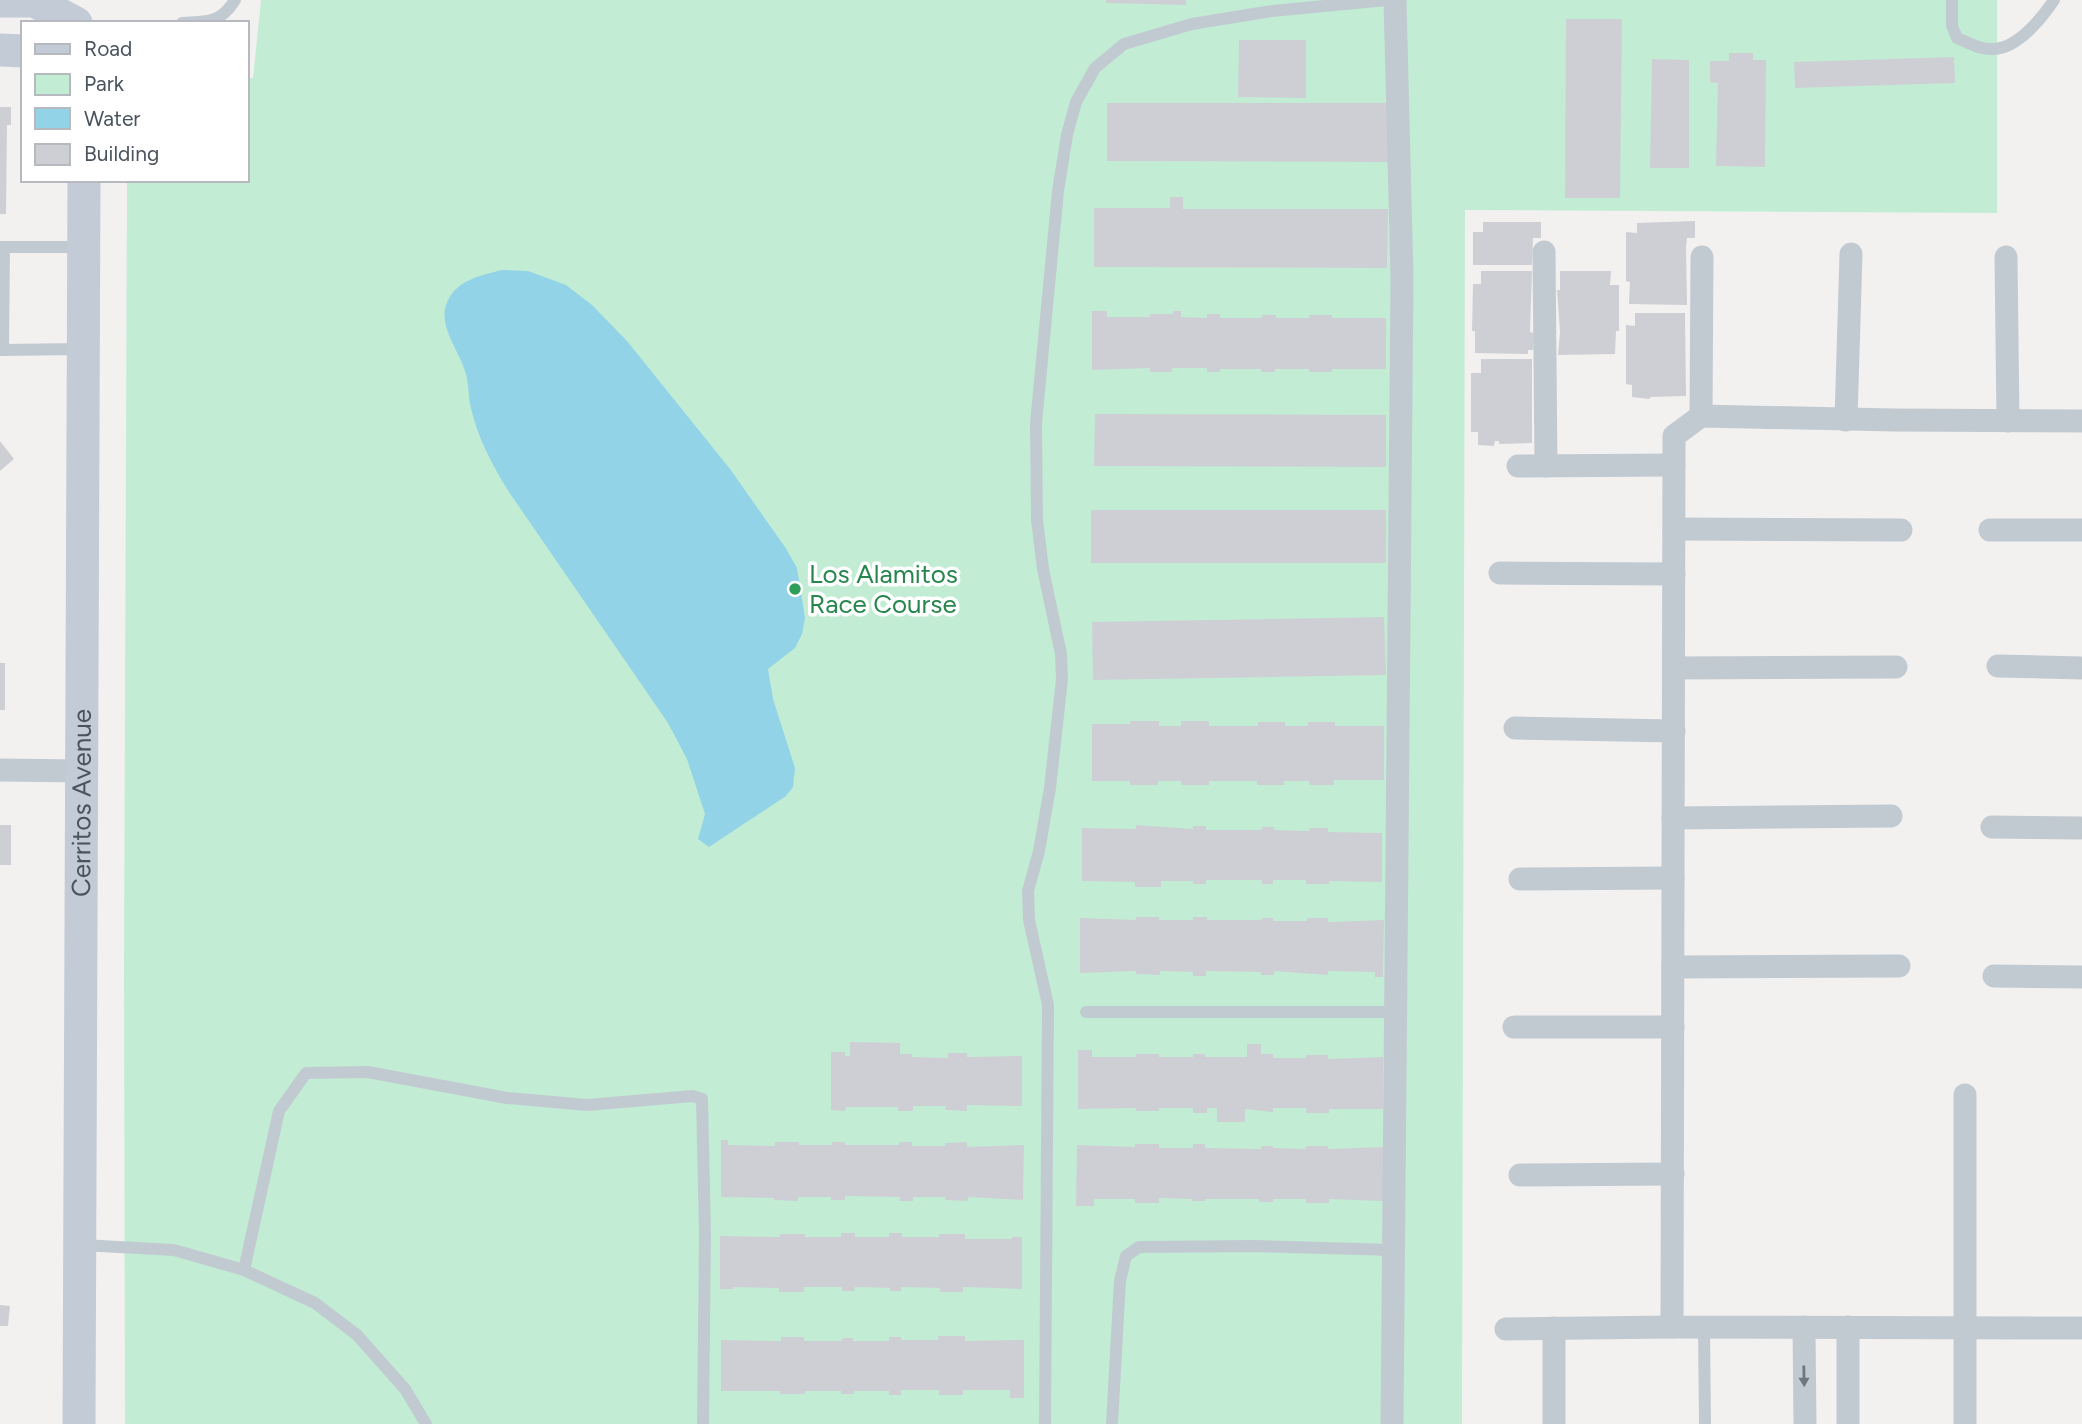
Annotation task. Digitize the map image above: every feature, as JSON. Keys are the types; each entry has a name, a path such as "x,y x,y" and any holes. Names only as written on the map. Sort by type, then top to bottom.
{"main road":[{"path":"84,0 84,21"},
{"path":"0,1 34,1 72,21"},
{"path":"0,50 21,51"},
{"name":"Cerritos Avenue","path":"79,1424 84,182"}],"street":[{"path":"1392,1424 1402,278 1395,0"},
{"path":"1544,252 1546,466"},
{"path":"1846,419 1851,254"},
{"path":"1701,416 1702,257"},
{"path":"2006,257 2008,421"},
{"path":"1672,1327 1674,436 1701,416 2082,421"},
{"path":"1518,466 1674,465"},
{"path":"1674,529 1902,530"},
{"path":"1990,530 2082,530"},
{"path":"1500,573 1674,574"},
{"path":"1998,666 2082,668"},
{"path":"1674,668 1896,667"},
{"path":"1515,728 1674,731"},
{"path":"0,770 82,771"},
{"path":"1673,818 1891,816"},
{"path":"1992,827 2082,828"},
{"path":"1520,879 1673,878"},
{"path":"1673,967 1899,966"},
{"path":"1994,976 2082,977"},
{"path":"1514,1027 1673,1027"},
{"path":"1965,1095 1965,1424"},
{"path":"1520,1175 1673,1174"},
{"path":"1804,1327 1805,1424"},
{"path":"1848,1327 1848,1424"},
{"path":"1554,1328 1554,1424"},
{"path":"1506,1329 2082,1328"}],"lane":[{"path":"210,21 226,14 235,0"},
{"path":"1045,1424 1048,1005 1030,920 1028,891 1051,788 1062,679 1061,654 1043,569 1037,520 1036,423 1058,191 1067,135 1076,102 1096,68 1124,44 1192,24 1272,11 1387,0"},
{"path":"1952,0 1952,26 1957,38 1982,48 1997,50 2024,36 2054,0"},
{"path":"83,349 1,350 2,247 84,247"},
{"path":"1086,1012 1395,1012"},
{"path":"244,1270 279,1111 306,1073 368,1072 508,1098 587,1105 693,1096 702,1099 705,1234 703,1424"},
{"path":"80,1245 174,1250 244,1270 315,1303 357,1335 405,1389 426,1424"},
{"path":"1112,1424 1120,1281 1126,1256 1139,1247 1254,1245 1393,1250"},
{"path":"1704,1327 1705,1424"}],"green space":[{"name":"Los Alamitos Race Course","path":"261,0 1997,0 1997,213 1465,210 1462,1424 125,1424 127,182 248,182 248,78 253,78"}],"water":[{"path":"502,270 528,271 566,285 592,305 627,341 730,469 797,568 805,618 802,634 795,648 768,669 773,699 795,768 793,787 786,796 709,847 698,839 705,814 687,759 668,723 511,495 482,442 474,420 466,376 445,322 446,305 455,290 469,280"}],"building":[{"path":"1106,0 1186,0 1186,5 1106,3"},
{"path":"1566,19 1622,19 1620,198 1565,198"},
{"path":"1239,40 1306,40 1306,98 1238,97"},
{"path":"1729,53 1753,53 1753,60 1766,60 1765,167 1716,166 1718,83 1710,82 1710,61 1729,61"},
{"path":"1954,57 1955,83 1795,88 1794,62"},
{"path":"1652,59 1689,60 1689,168 1650,168"},
{"path":"1107,103 1388,103 1388,162 1107,161"},
{"path":"0,107 11,107 11,125 7,125 6,214 0,214"},
{"path":"1170,197 1183,197 1183,209 1388,209 1387,268 1094,267 1094,208 1170,208"},
{"path":"1695,221 1695,238 1687,238 1686,247 1687,305 1629,304 1626,232 1637,233 1637,223"},
{"path":"1483,222 1541,222 1541,238 1533,238 1532,265 1473,265 1473,232 1483,232"},
{"path":"1481,271 1532,271 1530,332 1534,333 1533,350 1528,350 1528,354 1475,353 1475,331 1472,331 1473,284 1481,284"},
{"path":"1560,271 1611,271 1610,285 1619,285 1619,331 1616,331 1615,354 1558,355 1560,332 1557,290 1560,290"},
{"path":"1092,311 1107,311 1107,317 1150,317 1150,314 1173,314 1173,311 1181,311 1181,317 1207,318 1207,314 1220,314 1220,318 1262,318 1262,315 1276,315 1276,318 1309,318 1309,315 1332,315 1332,318 1386,318 1386,369 1332,369 1332,372 1309,372 1309,369 1275,369 1275,372 1261,372 1261,369 1220,369 1220,372 1207,372 1207,368 1172,368 1172,372 1150,372 1150,368 1092,370"},
{"path":"1635,313 1685,313 1686,396 1650,399 1632,397 1632,385 1626,384 1626,325 1635,326"},
{"path":"1481,359 1532,359 1532,443 1499,444 1499,441 1495,441 1494,446 1478,445 1478,432 1471,432 1471,373 1481,373"},
{"path":"1095,414 1386,415 1386,467 1094,466"},
{"path":"0,441 14,459 0,471"},
{"path":"1091,510 1386,510 1386,563 1091,563"},
{"path":"1384,617 1386,675 1093,680 1092,622"},
{"path":"0,663 5,663 5,710 0,710"},
{"path":"1130,721 1159,721 1159,726 1181,726 1181,721 1209,721 1209,726 1258,726 1258,722 1285,722 1285,726 1308,726 1308,722 1335,722 1335,726 1384,726 1384,780 1334,780 1334,785 1309,785 1309,781 1284,781 1284,785 1257,785 1257,781 1209,781 1209,785 1181,785 1181,781 1158,781 1158,785 1130,785 1130,781 1092,781 1092,724 1130,724"},
{"path":"0,825 11,825 11,865 0,865"},
{"path":"1136,825 1193,829 1193,826 1206,826 1206,830 1262,830 1262,827 1274,827 1274,830 1309,831 1309,828 1328,828 1328,832 1382,833 1382,882 1329,881 1329,884 1306,884 1306,880 1273,880 1273,884 1262,884 1262,880 1206,880 1206,884 1193,884 1193,881 1161,881 1161,887 1135,887 1135,882 1082,881 1082,828 1136,829"},
{"path":"1136,917 1159,917 1159,920 1193,920 1193,917 1207,917 1207,920 1384,920 1383,977 1375,977 1375,972 1328,971 1328,975 1274,971 1274,975 1261,975 1261,972 1206,971 1206,976 1193,976 1193,972 1160,971 1160,975 1136,974 1136,971 1080,973 1080,918 1136,920"},
{"path":"850,1042 900,1043 900,1054 912,1054 912,1057 948,1058 948,1053 967,1053 967,1057 1022,1056 1022,1106 967,1105 967,1111 945,1110 946,1106 913,1106 913,1111 898,1111 898,1107 846,1107 845,1111 831,1110 831,1052 845,1052 845,1056 850,1056"},
{"path":"1247,1044 1261,1044 1261,1054 1273,1054 1273,1058 1306,1058 1306,1055 1328,1055 1328,1059 1383,1057 1383,1109 1329,1109 1329,1113 1306,1113 1306,1108 1273,1108 1273,1112 1245,1109 1245,1122 1217,1122 1217,1108 1207,1108 1207,1113 1193,1113 1193,1108 1159,1108 1159,1111 1136,1111 1136,1108 1078,1109 1078,1050 1092,1050 1092,1057 1159,1054 1159,1057 1193,1057 1193,1054 1205,1054 1205,1057 1247,1057"},
{"path":"721,1140 728,1140 728,1145 775,1146 775,1142 799,1142 799,1145 832,1145 832,1142 845,1142 845,1145 899,1145 899,1142 912,1142 912,1146 945,1146 945,1143 967,1142 967,1147 1024,1145 1023,1200 968,1197 968,1201 945,1200 946,1197 913,1197 913,1201 900,1201 900,1197 845,1196 845,1200 831,1200 831,1197 798,1197 798,1201 721,1197"},
{"path":"1135,1144 1159,1144 1159,1148 1193,1148 1193,1144 1205,1144 1205,1148 1261,1149 1261,1146 1306,1149 1306,1146 1328,1146 1328,1149 1383,1147 1383,1201 1329,1199 1329,1203 1306,1203 1306,1199 1273,1199 1273,1202 1259,1202 1259,1199 1192,1201 1159,1198 1159,1203 1135,1203 1135,1199 1094,1199 1094,1206 1076,1206 1077,1145 1135,1147"},
{"path":"841,1233 855,1233 855,1237 889,1237 889,1233 902,1233 902,1237 965,1234 965,1239 1022,1237 1022,1289 963,1287 963,1292 940,1292 940,1288 901,1287 901,1291 890,1291 890,1288 855,1287 854,1291 842,1291 842,1287 804,1287 804,1292 779,1292 779,1288 720,1289 720,1236 780,1237 780,1234 805,1234 805,1237 841,1237"},
{"path":"0,1305 10,1306 8,1326 0,1326"},
{"path":"938,1336 965,1336 965,1341 1024,1340 1024,1398 1010,1398 1010,1390 963,1390 963,1395 939,1395 939,1390 901,1390 901,1395 889,1395 889,1391 854,1391 854,1394 841,1394 841,1391 805,1391 805,1394 780,1394 780,1391 721,1391 721,1340 781,1341 781,1337 804,1337 804,1341 842,1341 842,1338 853,1338 853,1341 889,1341 889,1337 901,1337 901,1340 938,1340"}],"place":[{"name":"Los Alamitos Race Course","path":"795,589"}]}
